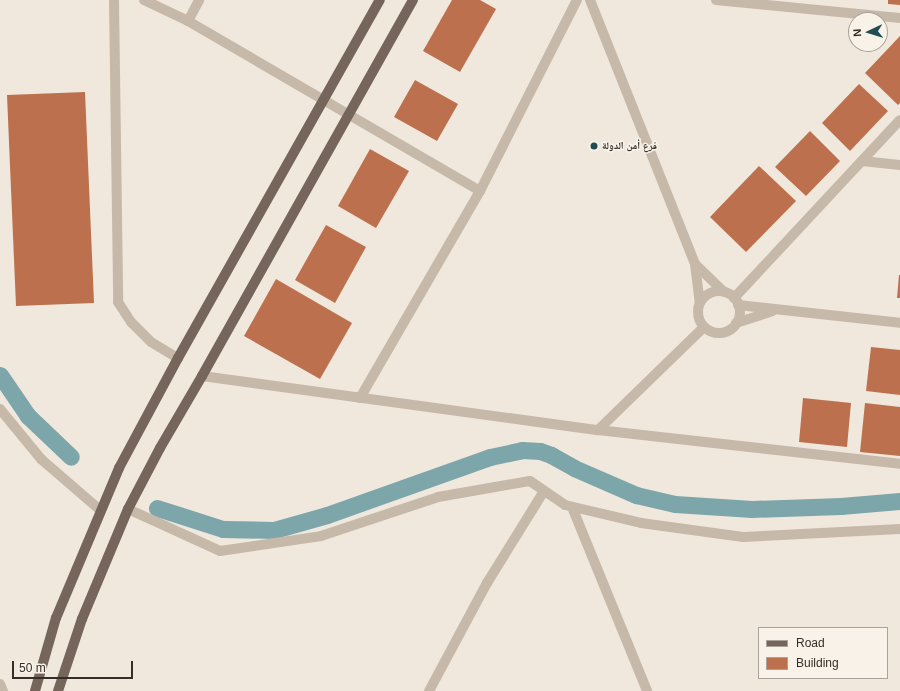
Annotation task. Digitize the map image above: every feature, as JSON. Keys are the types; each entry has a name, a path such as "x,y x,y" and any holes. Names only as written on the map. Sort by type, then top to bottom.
{"main road":[{"path":"34,691 56,618 100,510 119,468 178,358 380,0"},
{"path":"58,691 82,619 128,509 160,448 202,376 347,114 413,0"}],"street":[{"path":"114,0 118,302 131,322 151,342 178,358"},
{"path":"144,0 188,21 480,191"},
{"path":"188,21 199,0"},
{"path":"360,398 480,191 578,0"},
{"path":"590,0 695,264 700,302 698,316 704,327 717,332 724,332 736,324 774,310"},
{"path":"716,0 900,18"},
{"path":"736,301 900,120"},
{"path":"862,161 900,165"},
{"path":"695,264 724,292 736,301 774,310 900,323"},
{"path":"700,302 710,293 724,292"},
{"path":"736,301 739,311 736,324"},
{"path":"598,430 704,327"},
{"path":"202,376 598,430 900,464"},
{"path":"0,409 41,459 100,510"},
{"path":"128,509 220,551 321,536 438,497 530,481 565,505 572,507 641,523 743,537 900,529"},
{"path":"429,691 487,583 544,491"},
{"path":"572,507 647,691"},
{"path":"0,684 3,691"}],"building":[{"path":"452,0 480,0 496,9 460,72 423,51"},
{"path":"888,0 900,0 900,5 888,4"},
{"path":"900,36 900,103 898,105 865,73 885,52 888,52 888,49"},
{"path":"415,80 458,104 437,141 394,117"},
{"path":"859,84 888,111 850,151 822,123"},
{"path":"85,92 94,303 16,306 7,95"},
{"path":"810,131 840,161 806,196 775,167"},
{"path":"370,149 409,171 376,228 338,206"},
{"path":"759,166 796,201 746,252 710,217"},
{"path":"326,225 366,247 335,303 295,280"},
{"path":"899,275 900,298 897,298"},
{"path":"276,279 352,323 320,379 244,336"},
{"path":"871,347 900,350 900,395 866,391"},
{"path":"803,398 851,403 847,447 799,442"},
{"path":"865,403 900,407 900,456 860,452"}],"waterway":[{"path":"0,375 28,416 71,457"},
{"path":"157,508 223,529 274,530 327,515 490,457 522,450 540,451 551,455 574,468 636,495 675,504 752,509 841,506 900,501"}],"place":[{"name":"فرع أمن الدولة","path":"594,146"}]}
